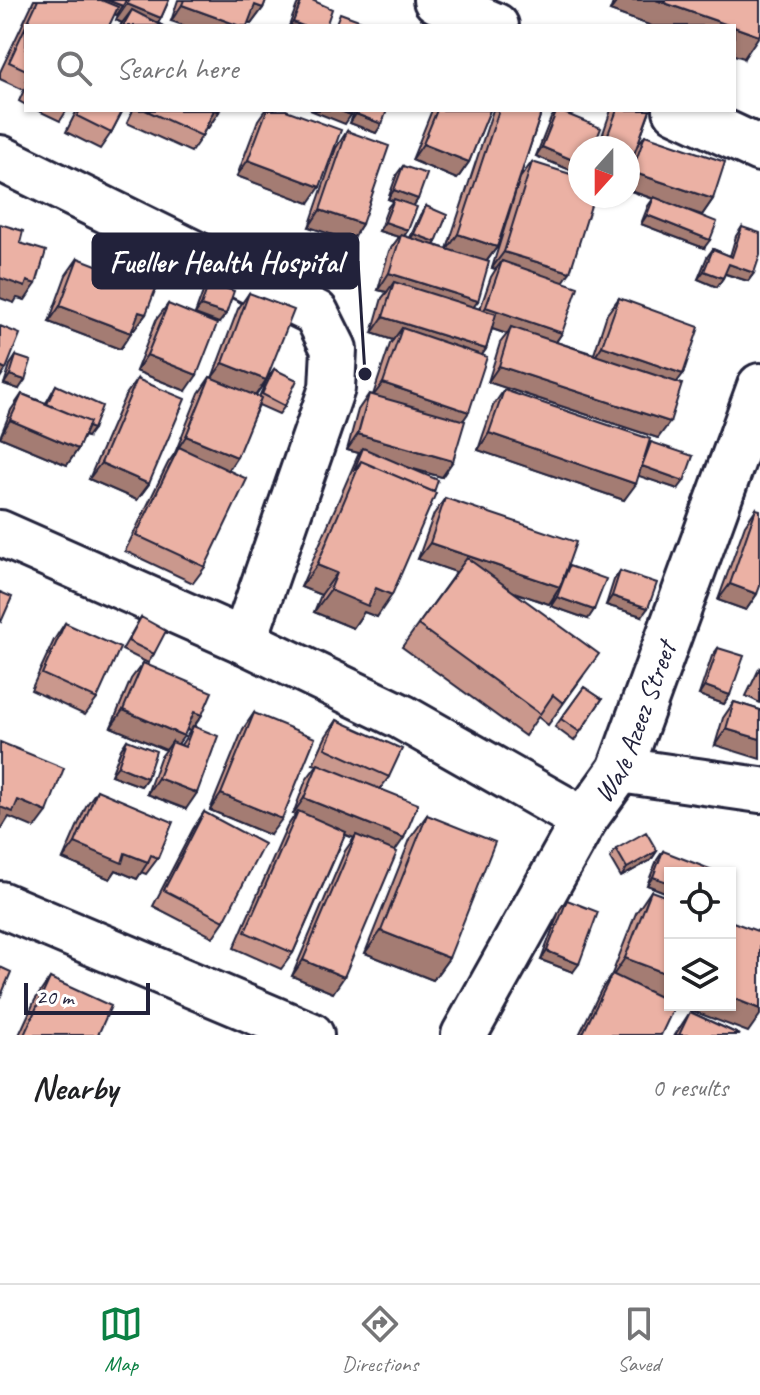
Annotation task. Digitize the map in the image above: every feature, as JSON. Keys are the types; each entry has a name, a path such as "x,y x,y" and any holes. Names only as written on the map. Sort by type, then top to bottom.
{"street":[{"path":"436,0 491,24"},
{"path":"680,112 760,149"},
{"path":"0,158 316,313 334,349 332,388 244,641"},
{"name":"Wale Azeez Street","path":"464,1035 584,820 620,770 760,386"},
{"path":"0,533 244,641 402,717 584,820"},
{"path":"620,770 760,790"},
{"path":"0,904 311,1035"}],"building":[{"path":"38,0 101,0 118,7 110,24 27,24"},
{"path":"107,0 126,0 123,6"},
{"path":"129,0 169,0 161,18 127,4"},
{"path":"184,0 266,0 263,8 255,5 248,24 234,24 182,5"},
{"path":"302,0 312,0 332,9 327,24 293,22"},
{"path":"656,0 760,0 759,36 736,28 736,24 725,24"},
{"path":"132,10 159,24 124,24"},
{"path":"340,13 370,24 336,24"},
{"path":"24,30 24,69 9,62"},
{"path":"79,112 122,112 111,133 77,116"},
{"path":"149,112 213,112 202,136"},
{"path":"266,112 292,112 341,130 320,187 248,160"},
{"path":"357,112 386,112 382,124"},
{"path":"436,112 489,112 469,162 423,144"},
{"path":"498,112 541,112 497,247 458,234"},
{"path":"556,112 601,128 598,136 568,136 568,158 542,147"},
{"path":"616,112 649,112 640,138 607,136"},
{"path":"347,131 389,146 362,224 320,210"},
{"path":"645,135 725,162 713,199 640,175 640,149"},
{"path":"532,162 568,173 568,208 590,208 570,272 504,252"},
{"path":"403,166 427,174 418,199 394,190"},
{"path":"654,197 717,222 710,240 647,215"},
{"path":"394,199 417,207 408,230 385,222"},
{"path":"426,206 447,215 436,242 414,234"},
{"path":"0,224 23,231 20,243 46,251 36,284 27,281 25,287 0,278"},
{"path":"742,227 760,233 760,255 754,273 729,264 723,278 704,271 713,249 732,257"},
{"path":"401,235 489,262 478,301 389,273"},
{"path":"78,258 156,288 146,314 139,312 131,333 60,306"},
{"path":"502,261 578,287 562,333 486,307"},
{"path":"394,282 496,314 486,349 383,317"},
{"path":"209,283 234,291 226,314 201,306"},
{"path":"249,293 294,310 266,380 223,363"},
{"path":"619,298 699,327 683,374 602,346"},
{"path":"168,304 217,324 197,375 147,355"},
{"path":"0,326 20,334 6,369 0,366"},
{"path":"511,327 682,384 670,422 499,366"},
{"path":"402,328 487,357 469,412 383,383"},
{"path":"16,356 31,361 25,380 10,375"},
{"path":"274,369 297,380 285,406 262,394"},
{"path":"210,377 261,398 237,457 186,436"},
{"path":"137,379 185,399 149,484 101,463"},
{"path":"56,385 102,406 93,429 88,427 90,422 47,404"},
{"path":"504,390 650,439 636,484 489,433"},
{"path":"22,394 90,422 78,449 10,420"},
{"path":"369,394 465,421 453,461 358,434"},
{"path":"651,442 693,456 684,481 642,466"},
{"path":"179,447 247,479 205,567 136,535"},
{"path":"363,448 438,480 434,492 361,461 354,470"},
{"path":"361,461 436,493 392,595 376,588 368,606 330,590 337,573 317,565"},
{"path":"445,498 576,542 560,587 430,543"},
{"path":"756,509 760,510 760,586 757,594 730,584"},
{"path":"467,558 599,654 563,703 553,695 540,714 418,625"},
{"path":"569,566 606,579 594,610 557,597"},
{"path":"620,571 657,583 648,608 612,596"},
{"path":"0,592 12,597 1,622 0,621"},
{"path":"141,617 166,631 154,654 128,641"},
{"path":"65,623 120,648 97,699 42,674"},
{"path":"718,648 744,656 730,695 705,686"},
{"path":"143,663 212,692 202,715 194,712 184,736 123,710"},
{"path":"584,687 602,699 580,732 561,719"},
{"path":"734,702 760,710 760,739 726,729"},
{"path":"254,713 315,738 282,819 221,794"},
{"path":"337,720 402,749 389,777 325,748"},
{"path":"193,726 218,736 197,793 158,778 172,742 185,747"},
{"path":"127,740 156,751 147,778 118,766"},
{"path":"0,742 64,768 47,812 18,800 13,812 0,807"},
{"path":"318,764 418,804 404,838 304,798"},
{"path":"97,790 173,822 158,858 151,855 148,862 125,853 122,863 75,843"},
{"path":"298,811 346,832 293,953 245,932"},
{"path":"204,812 264,844 224,921 164,890"},
{"path":"427,815 495,842 449,958 381,931"},
{"path":"646,832 657,851 627,868 616,849"},
{"path":"356,835 397,852 344,977 303,960"},
{"path":"663,851 705,867 664,867 664,881 653,877"},
{"path":"651,891 664,896 664,973 625,958"},
{"path":"567,900 598,912 579,964 547,951"},
{"path":"736,923 760,932 760,1009 736,999"},
{"path":"0,967 11,972 0,998"},
{"path":"612,974 664,999 664,1011 672,1011 661,1035 582,1035"},
{"path":"50,978 111,1006 98,1035 24,1035"},
{"path":"690,1012 740,1035 679,1035"}],"place":[{"name":"Fueller Health Hospital","path":"365,374"}]}
